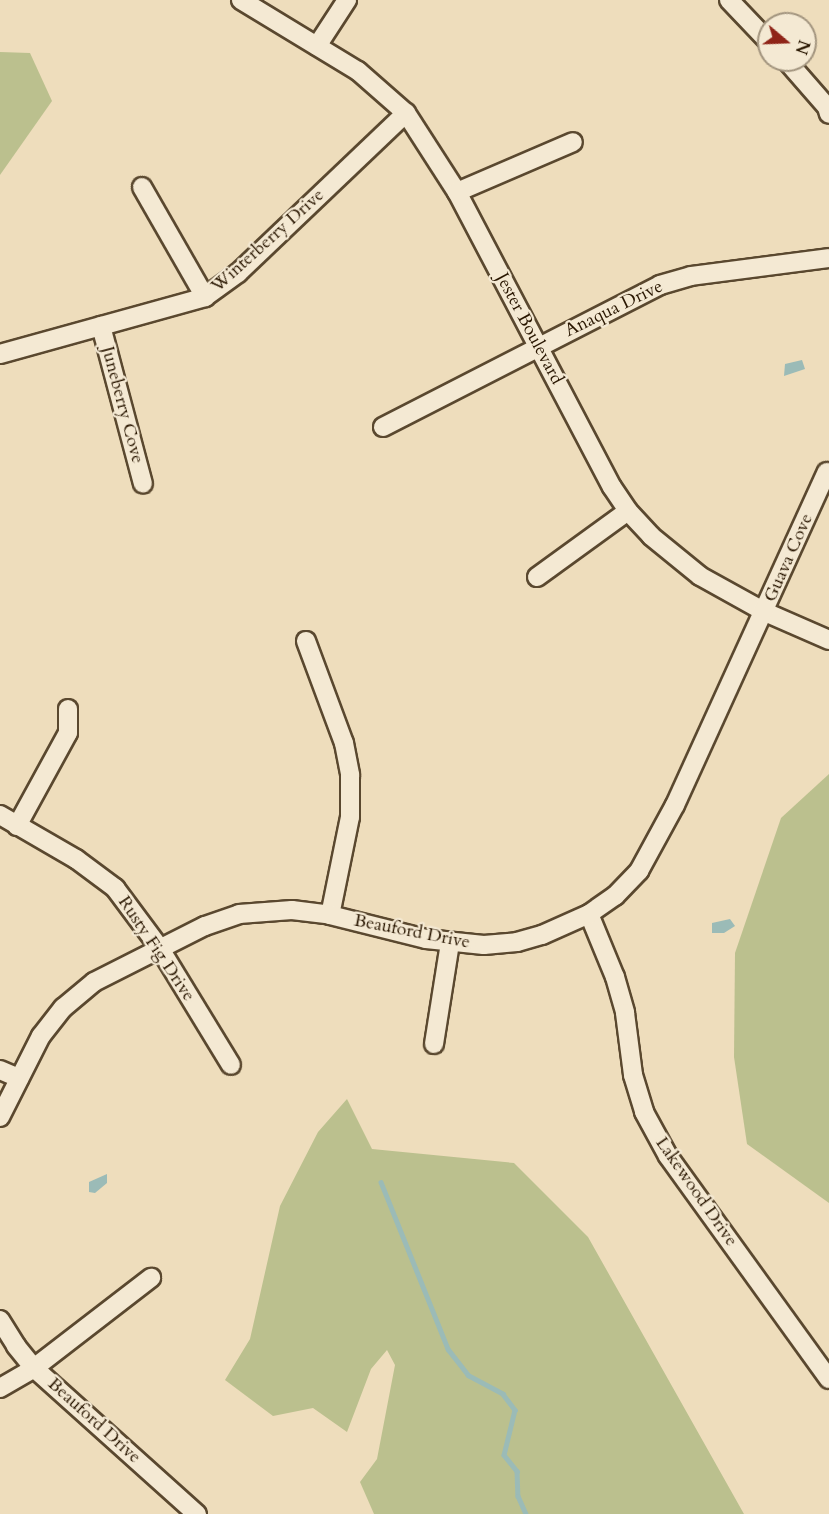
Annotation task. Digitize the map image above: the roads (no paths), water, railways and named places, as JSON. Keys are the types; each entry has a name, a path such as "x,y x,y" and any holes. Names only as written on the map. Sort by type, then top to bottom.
{"street":[{"name":"Jester Boulevard","path":"241,0 358,71 406,113 457,192 612,487 628,511 651,536 700,576 765,612 829,640"},
{"path":"317,46 347,0"},
{"path":"729,0 757,29"},
{"path":"796,72 828,108"},
{"name":"Winterberry Drive","path":"0,354 205,297 238,273 406,113"},
{"path":"457,192 573,142"},
{"path":"142,187 205,297"},
{"name":"Anaqua Drive","path":"383,426 660,285 691,276 829,258"},
{"name":"Juneberry Cove","path":"101,326 143,484"},
{"name":"Guava Cove","path":"765,612 827,472"},
{"path":"537,577 628,511"},
{"name":"Beauford Drive","path":"0,1117 41,1036 63,1008 94,982 159,947 239,914 292,910 330,915 450,943 483,945 517,942 542,935 589,914 615,896 639,871 657,840 765,612"},
{"path":"306,641 344,744 350,775 350,817 330,915"},
{"path":"17,826 68,734 68,709"},
{"name":"Rusty Fig Drive","path":"0,815 76,860 115,888 159,947 231,1065"},
{"name":"Lakewood Drive","path":"589,914 615,977 625,1013 633,1075 644,1112 668,1156 829,1379"},
{"path":"434,1044 450,943"},
{"path":"0,1070 19,1078"},
{"path":"0,1389 34,1368 151,1278"},
{"name":"Beauford Drive","path":"0,1320 16,1346 34,1368 197,1514"}],"water":[{"path":"802,360 805,369 784,376 785,364"},
{"path":"730,919 735,926 724,933 712,933 712,923"},
{"path":"107,1174 107,1183 95,1193 89,1192 89,1182"}],"waterway":[{"path":"381,1182 448,1349 468,1375 503,1394 515,1410 504,1455 517,1471 518,1496 526,1514"}]}
